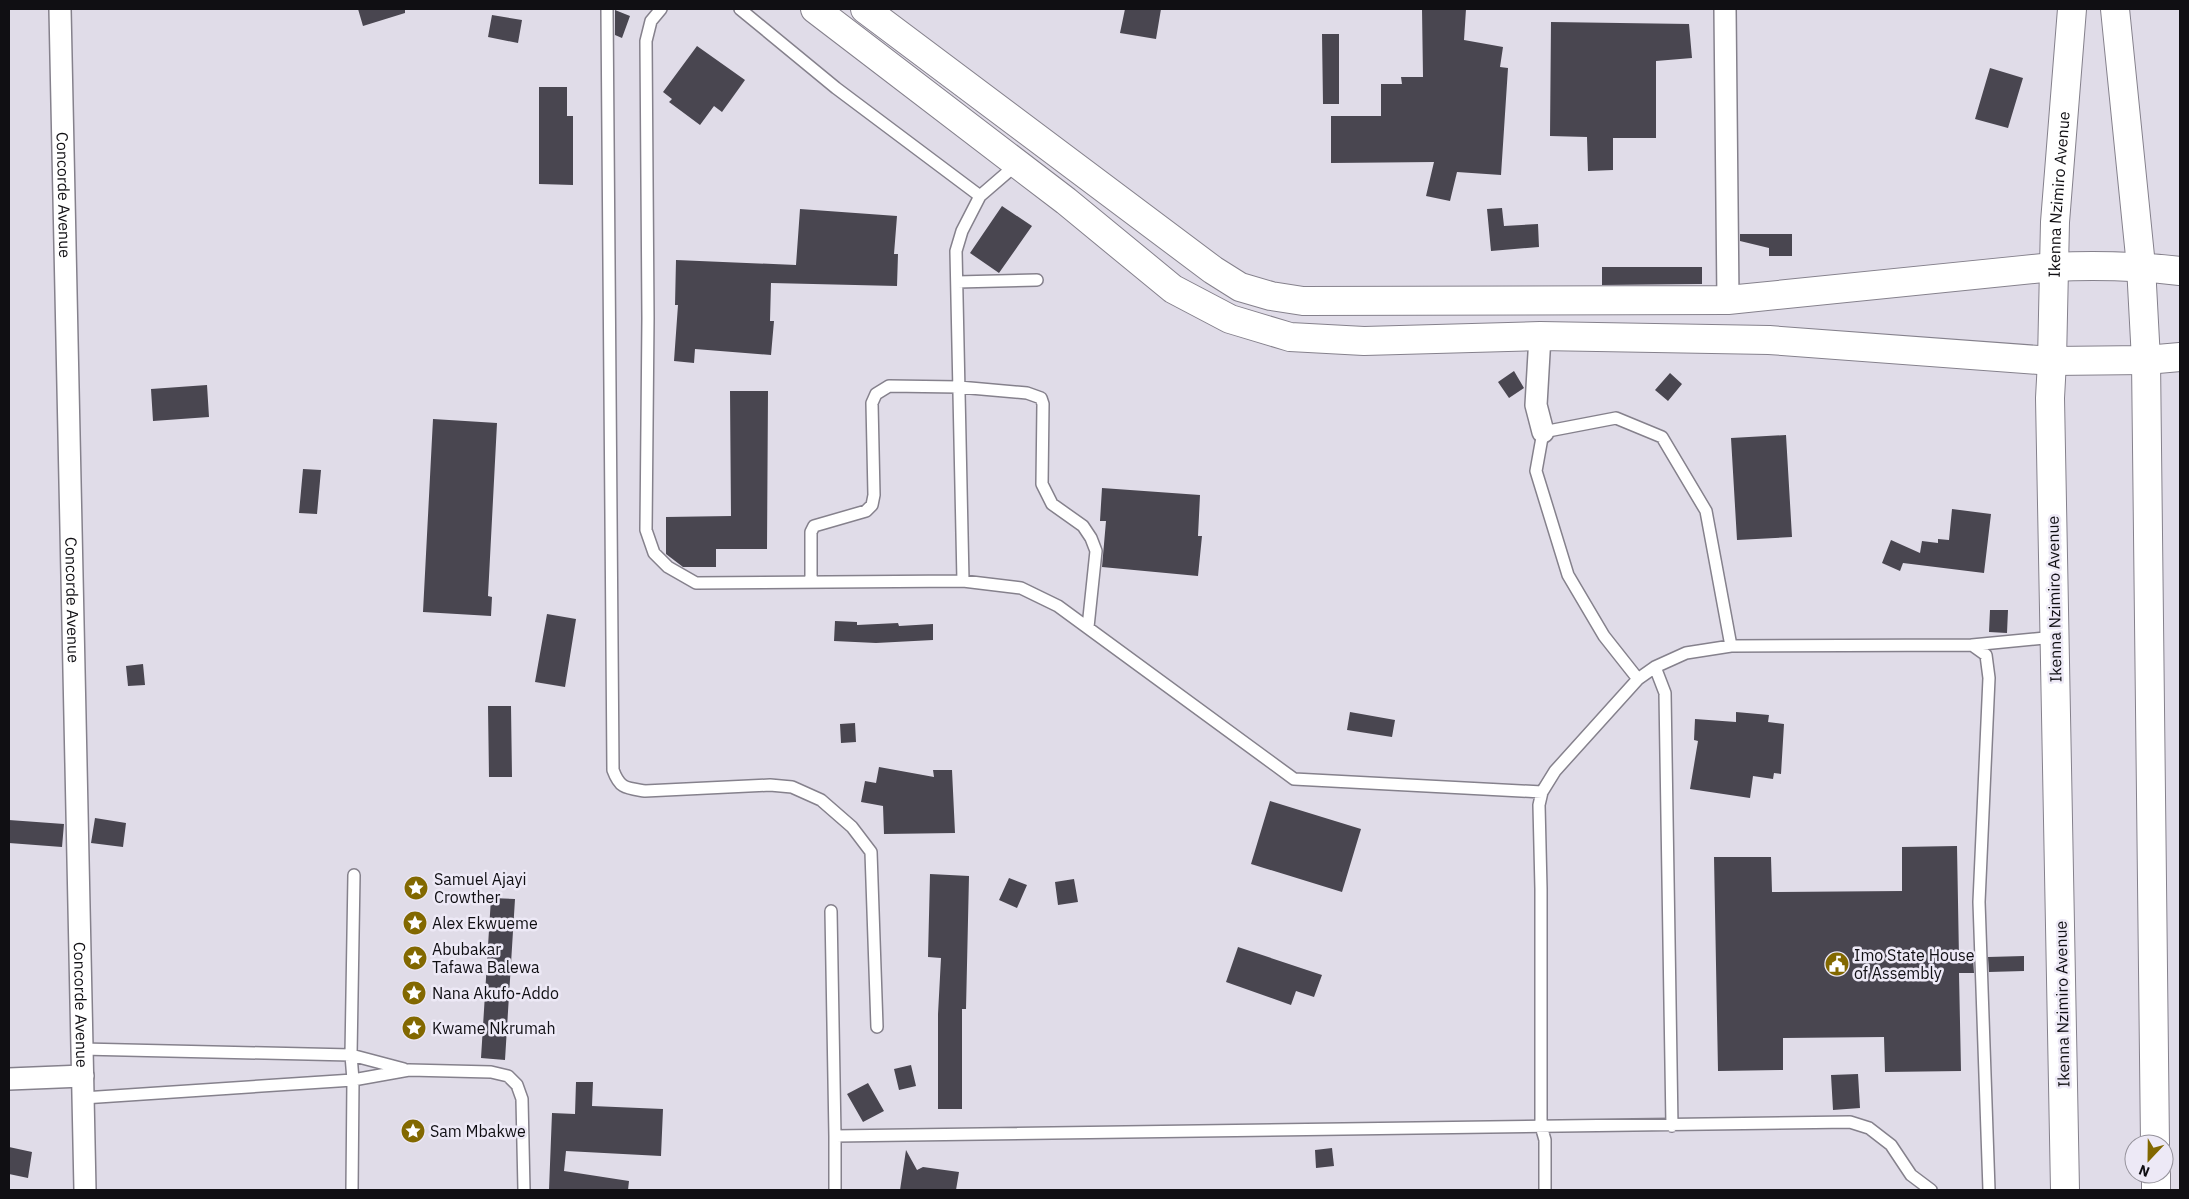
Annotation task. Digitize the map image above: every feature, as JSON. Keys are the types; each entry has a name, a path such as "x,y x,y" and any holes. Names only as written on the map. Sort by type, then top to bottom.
{"street":[{"name":"Concorde Avenue","path":"60,9 86,1190"},
{"path":"815,9 1066,201 1173,289 1230,319 1290,337 1364,340 1540,336 1769,340 2052,361 2146,360 2180,357"},
{"path":"865,9 1213,270 1240,287 1271,296 1312,301 1728,300 2053,267 2141,266 2180,271"},
{"path":"1725,9 1728,300"},
{"name":"Ikenna Nzimiro Avenue","path":"2065,1190 2050,398 2053,267 2072,9"},
{"path":"2115,9 2141,266 2146,360 2156,1134"},
{"path":"1260,327 1271,296"},
{"path":"1540,336 1536,405 1542,432"},
{"path":"9,1079 83,1076"}],"lane":[{"path":"606,9 613,770 618,783 626,788 645,791 770,785 792,787 821,800 852,827 871,852 877,1027"},
{"path":"661,9 650,21 646,41 648,328 646,530 654,553 668,567 696,583 964,581 1021,588 1058,606 1294,779 1542,792"},
{"path":"740,9 836,88 980,196"},
{"path":"964,581 956,251 962,231 980,196 1017,164"},
{"path":"957,282 1037,280"},
{"path":"811,582 811,532 814,526 866,511 872,505 874,495 872,403 876,394 889,386 959,387 1027,393 1040,398 1043,404 1042,484 1052,504 1083,526 1092,538 1096,551 1088,628"},
{"path":"1638,679 1604,636 1568,574 1536,471 1542,432 1616,418 1662,437 1706,512 1731,646"},
{"path":"1546,1190 1545,1140 1541,1126 1539,805 1542,792 1555,771 1638,679 1655,668 1686,653 1731,646 1972,645 2056,638"},
{"path":"1972,645 1986,655 1989,678 1980,902 1989,1190"},
{"path":"1655,668 1665,693 1672,1126"},
{"path":"352,1190 353,1080 351,1055 354,875"},
{"path":"831,912 836,1136 835,1190"},
{"path":"82,1049 351,1055 409,1070"},
{"path":"83,1098 353,1080 409,1070 491,1072 508,1076 516,1085 522,1099 524,1190"},
{"path":"836,1136 1541,1126 1672,1126 1850,1122 1869,1128 1891,1145 1911,1175 1931,1190"}],"building":[{"path":"358,9 405,9 405,13 363,26"},
{"path":"1125,9 1161,9 1156,39 1120,33"},
{"path":"1422,9 1466,9 1464,40 1503,47 1500,67 1508,68 1501,175 1457,172 1450,201 1426,196 1434,162 1331,163 1331,116 1381,116 1381,84 1402,84 1401,77 1423,77"},
{"path":"615,10 630,16 622,38 615,35"},
{"path":"492,15 522,20 518,43 488,37"},
{"path":"1551,22 1689,24 1692,58 1656,61 1656,138 1613,138 1613,170 1588,171 1587,137 1550,136"},
{"path":"1322,34 1339,34 1339,104 1323,104"},
{"path":"697,46 745,80 722,112 714,106 700,125 669,102 672,99 663,92"},
{"path":"1990,68 2023,78 2008,128 1975,119"},
{"path":"539,87 567,87 567,116 573,116 573,185 539,184"},
{"path":"1002,206 1032,226 999,273 970,253"},
{"path":"1502,208 1504,226 1538,224 1539,247 1491,251 1487,209"},
{"path":"800,209 897,216 894,254 898,254 897,286 771,283 770,321 774,321 771,355 695,349 694,363 674,361 678,305 675,305 676,260 796,265"},
{"path":"1740,234 1792,234 1792,256 1769,256 1769,248 1740,241"},
{"path":"1602,267 1702,267 1702,284 1602,285"},
{"path":"1514,371 1524,388 1509,398 1498,382"},
{"path":"1670,373 1682,384 1668,401 1655,390"},
{"path":"207,385 209,417 153,421 151,389"},
{"path":"730,391 768,391 767,549 716,549 716,567 683,567 666,554 666,517 731,516"},
{"path":"433,419 497,423 488,596 492,597 491,616 423,612"},
{"path":"1786,435 1792,537 1737,540 1731,438"},
{"path":"303,469 321,470 317,514 299,513"},
{"path":"1102,488 1200,495 1198,536 1202,536 1198,576 1102,567 1106,521 1100,521"},
{"path":"1952,509 1991,514 1984,573 1903,563 1900,571 1882,563 1891,540 1920,553 1922,541 1938,543 1938,539 1949,540"},
{"path":"1990,610 2008,610 2007,633 1989,632"},
{"path":"547,614 576,619 565,687 535,682"},
{"path":"835,621 857,622 857,625 898,623 899,626 933,624 933,640 876,643 834,641"},
{"path":"143,664 145,685 128,686 126,666"},
{"path":"488,706 511,706 512,777 489,777"},
{"path":"1350,712 1395,720 1392,737 1347,730"},
{"path":"1736,712 1769,715 1768,722 1784,724 1781,774 1774,773 1773,779 1753,776 1750,798 1690,789 1698,741 1694,740 1695,719 1736,722"},
{"path":"855,723 856,742 841,743 840,724"},
{"path":"879,767 934,777 933,770 952,770 955,833 884,834 883,806 861,802 865,781 876,783"},
{"path":"1270,801 1361,829 1342,892 1251,864"},
{"path":"95,818 126,823 123,847 91,843"},
{"path":"9,820 64,824 62,847 9,843"},
{"name":"Imo State House of Assembly","path":"1957,846 1959,958 1973,958 1974,973 1959,973 1961,1071 1885,1072 1884,1037 1783,1038 1783,1070 1718,1071 1714,857 1771,857 1772,892 1902,891 1902,847"},
{"path":"930,874 969,876 966,1009 962,1009 962,1109 938,1109 938,1014 941,958 928,957"},
{"path":"1009,878 1027,885 1017,908 999,900"},
{"path":"1074,879 1078,902 1058,905 1055,882"},
{"path":"491,898 515,899 505,1060 481,1058"},
{"path":"1238,947 1322,975 1314,997 1296,991 1291,1005 1226,982"},
{"path":"2024,956 2024,971 1989,972 1988,957"},
{"path":"911,1065 916,1086 899,1090 894,1069"},
{"path":"1858,1074 1860,1108 1833,1110 1831,1075"},
{"path":"576,1082 593,1082 592,1106 663,1109 661,1156 566,1151 564,1171 629,1181 628,1190 549,1190 552,1113 575,1114"},
{"path":"868,1083 884,1111 863,1122 847,1094"},
{"path":"9,1147 32,1152 28,1178 9,1174"},
{"path":"1332,1148 1334,1166 1316,1168 1315,1150"},
{"path":"906,1150 917,1170 923,1167 959,1172 956,1190 900,1190"}],"place":[{"name":"Samuel Ajayi Crowther","path":"416,888"},
{"name":"Alex Ekwueme","path":"415,923"},
{"name":"Abubakar Tafawa Balewa","path":"415,958"},
{"name":"Imo State House of Assembly","path":"1837,964"},
{"name":"Nana Akufo-Addo","path":"414,993"},
{"name":"Kwame Nkrumah","path":"414,1028"},
{"name":"Sam Mbakwe","path":"413,1131"}]}
